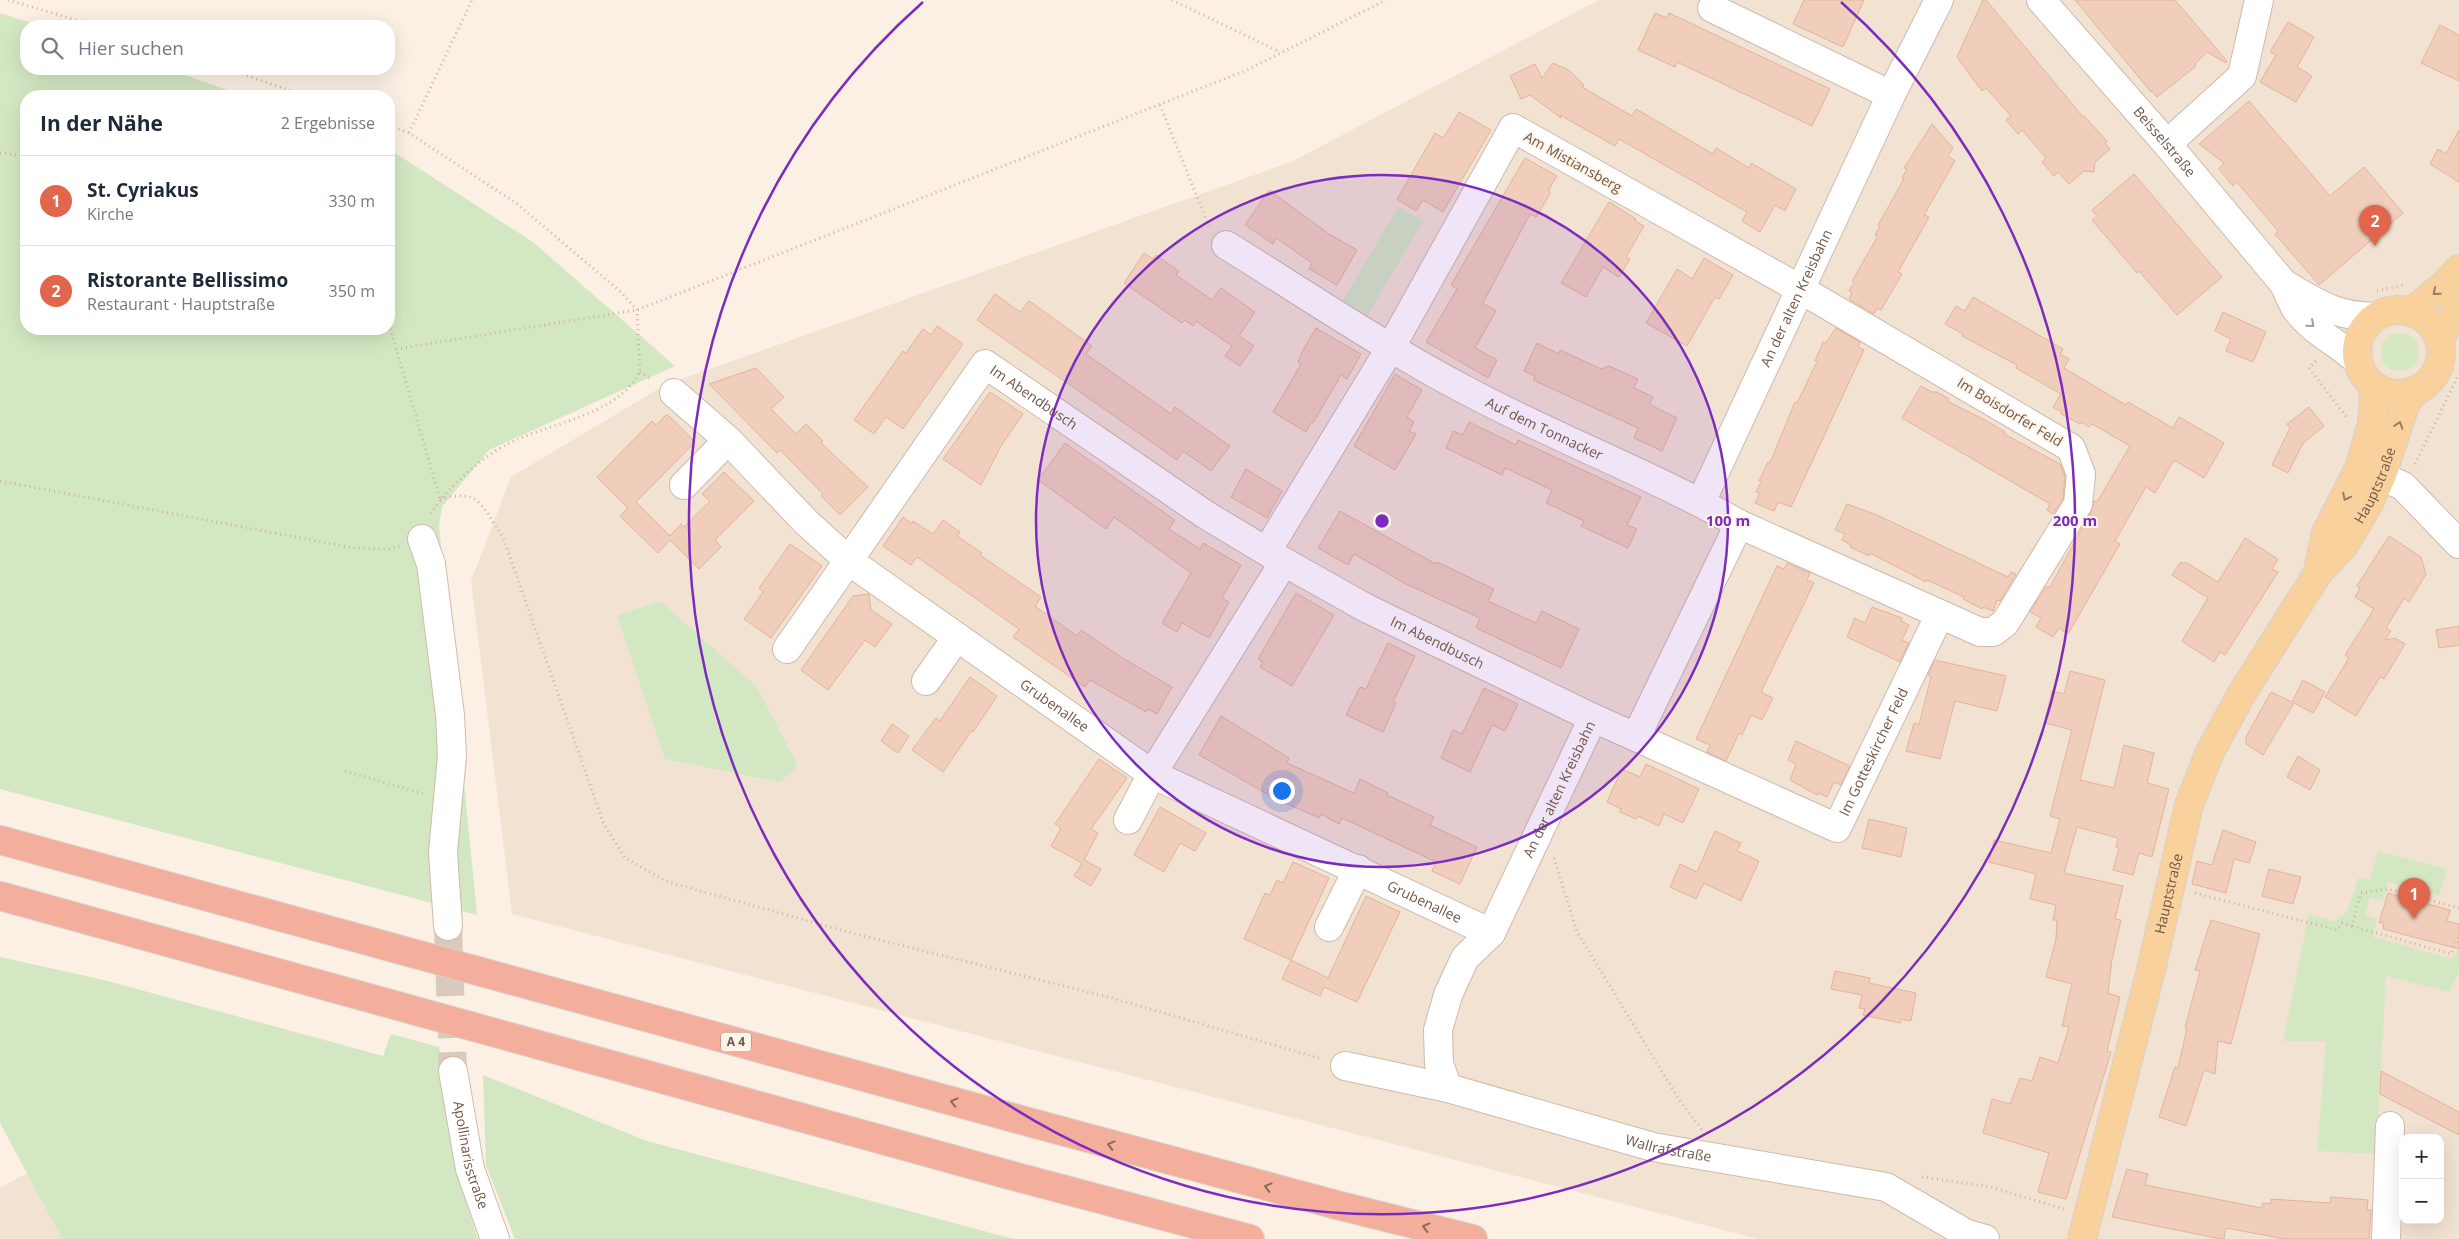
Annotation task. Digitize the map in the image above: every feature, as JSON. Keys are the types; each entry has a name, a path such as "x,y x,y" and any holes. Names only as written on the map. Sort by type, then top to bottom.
{"highway":[{"name":"A 4","path":"0,840 1030,1123 1473,1239"},
{"path":"0,896 1013,1176 1250,1239"}],"main road":[{"path":"2411,312 2442,287 2459,269"},
{"path":"2358,361 2360,336 2376,304 2411,312 2431,326 2439,340 2459,307"},
{"name":"Hauptstraße","path":"2085,1229 2189,805 2210,752 2242,693 2318,573 2326,533 2371,471 2405,404 2416,390 2434,375 2439,364 2439,340"},
{"name":"Hauptstraße","path":"2358,361 2361,370 2372,384 2374,397 2371,471"},
{"path":"2372,384 2393,394 2416,390"}],"street":[{"name":"An der alten Kreisbahn","path":"1701,502 1891,95 1939,0"},
{"name":"Beisselstraße","path":"2041,0 2284,284 2295,308 2309,324 2343,347 2358,361"},
{"path":"2166,144 2242,76 2259,0"},
{"path":"1712,8 1891,95"},
{"name":"Am Mistiansberg","path":"1391,347 1513,128 1800,289"},
{"name":"Auf dem Tonnacker","path":"1226,245 1391,347 1472,394 1701,502"},
{"name":"Beisselstraße","path":"2284,284 2334,312 2352,317 2376,304"},
{"name":"Im Boisdorfer Feld","path":"1701,502 1738,524 1980,632 1993,632 2005,623 2078,504 2081,474 2071,448 1800,289"},
{"path":"1128,820 1391,347"},
{"name":"Im Abendbusch","path":"849,561 985,364 1206,515 1275,556 1366,608 1593,718"},
{"name":"Grubenallee","path":"674,393 728,440 806,522 849,561 1152,774 1491,933"},
{"path":"684,485 728,440"},
{"path":"2371,471 2403,486 2459,544"},
{"path":"1636,737 1738,524"},
{"path":"422,539 431,564 450,715 452,756 446,801 443,852 448,926"},
{"path":"787,649 849,561"},
{"name":"Im Gotteskircher Feld","path":"1636,737 1837,828 1940,614"},
{"path":"926,681 957,637"},
{"name":"An der alten Kreisbahn","path":"1448,1088 1438,1064 1438,1030 1448,995 1465,958 1491,933 1593,718 1636,737"},
{"path":"1329,927 1358,869"},
{"name":"Wallrafstraße","path":"1345,1066 1448,1088 1653,1147 1886,1187 1967,1234 1985,1239"},
{"name":"Apollinarisstraße","path":"453,1071 470,1169 495,1239"},
{"path":"2386,1239 2390,1126"}],"path":[{"path":"8,0 76,20"},
{"path":"409,133 472,0"},
{"path":"1172,0 1280,52"},
{"path":"396,349 637,310 1247,70 1386,0"},
{"path":"245,75 289,90"},
{"path":"1160,105 1212,234 1226,245"},
{"path":"395,128 409,133 516,204 622,293 637,310 640,372 623,393 596,409 508,443 440,499"},
{"path":"0,153 20,155"},
{"path":"2376,304 2404,285"},
{"path":"392,335 440,499"},
{"path":"2309,368 2350,422"},
{"path":"0,480 354,548 390,549 422,539"},
{"path":"440,499 458,494 476,499 503,537 603,822 625,858 668,882 852,933 1112,998 1345,1066"},
{"path":"345,771 446,801"},
{"path":"1543,824 1578,932 1680,1101 1703,1133"},
{"path":"2170,886 2336,930 2342,922 2451,954 2459,936"},
{"path":"2352,926 2361,893 2388,889 2459,908"},
{"path":"1914,1176 1991,1187 2085,1229"}],"shaded area":[{"path":"1599,0 2459,0 2459,1239 1758,1239 512,914 471,581 511,477 665,385 1291,162"},
{"path":"27,1173 62,1239 0,1239 0,1188"}],"green space":[{"path":"0,13 22,20 20,20 20,75 185,75 227,90 20,90 20,335 395,335 395,153 533,242 675,366 489,450 442,507 439,526 477,915 0,789"},
{"path":"1398,207 1423,221 1363,323 1338,309"},
{"path":"2400,333 2414,338 2419,352 2414,366 2400,371 2386,366 2381,352 2386,338"},
{"path":"660,601 757,687 798,766 780,782 665,759 617,615"},
{"path":"2378,851 2447,869 2439,896 2388,882 2383,901 2370,897 2365,915 2377,919 2373,937 2453,959 2459,947 2459,972 2449,992 2386,976 2376,1154 2317,1151 2326,1042 2283,1041 2309,914 2335,921 2347,912 2359,877 2370,880"},
{"path":"0,957 104,980 383,1056 391,1034 439,1047 459,1180 478,1239 62,1239 0,1123"},
{"path":"483,1075 647,1141 1014,1239 515,1239 486,1165"}],"building":[{"path":"1804,0 1864,0 1843,47 1793,24"},
{"path":"1983,0 1986,0 2083,117 2107,141 2105,143 2110,149 2095,162 2094,172 2084,171 2069,184 2058,172 2054,176 2042,162 2046,158 2022,130 2018,134 2006,120 2011,116 1986,88 1982,91 1957,57"},
{"path":"2075,0 2175,0 2227,61 2226,63 2207,52 2195,64 2196,66 2157,97"},
{"path":"1655,13 1667,18 1669,13 1830,89 1812,126 1677,62 1675,67 1638,50"},
{"path":"2288,22 2314,37 2297,67 2312,76 2296,102 2260,82 2276,55 2270,52"},
{"path":"2440,25 2459,35 2459,81 2421,63"},
{"path":"1553,63 1570,71 1584,85 1582,87 1632,116 1636,109 1713,154 1716,148 1749,168 1751,163 1796,189 1785,211 1775,205 1760,232 1742,221 1747,212 1619,139 1615,146 1560,115 1561,118 1530,95 1521,99 1510,76 1535,64 1542,78"},
{"path":"2249,101 2330,196 2364,167 2403,213 2319,285 2275,234 2278,231 2237,182 2233,186 2219,169 2224,163 2199,144"},
{"path":"1459,112 1491,130 1443,212 1423,200 1416,211 1397,199 1435,133 1443,138"},
{"path":"1932,124 1953,148 1948,156 1955,161 1924,215 1929,217 1898,272 1902,274 1881,310 1877,308 1874,314 1849,299 1852,293 1849,291 1854,283 1852,281 1878,236 1875,235 1880,226 1878,225 1904,179 1902,178 1907,169 1904,168"},
{"path":"2459,130 2459,182 2430,164 2438,149 2446,154"},
{"path":"1525,158 1557,176 1549,189 1550,194 1536,217 1530,214 1483,303 1496,311 1475,348 1497,360 1488,378 1426,342 1457,289 1451,285"},
{"path":"2134,174 2222,277 2177,315 2139,271 2137,273 2092,220 2097,216 2092,210"},
{"path":"1269,190 1329,234 1357,250 1337,285 1309,269 1312,263 1276,238 1273,244 1245,225"},
{"path":"1609,202 1644,226 1626,257 1630,259 1619,277 1603,267 1586,297 1561,283"},
{"path":"1144,253 1153,259 1156,255 1179,271 1176,275 1212,300 1221,288 1255,312 1239,336 1254,346 1240,366 1225,356 1232,346 1196,321 1193,326 1185,320 1182,323 1124,283"},
{"path":"1704,258 1733,275 1719,299 1715,297 1687,346 1646,323 1677,269 1692,279"},
{"path":"995,294 1020,312 1029,301 1092,346 1086,354 1171,414 1175,407 1230,446 1211,471 1183,451 1177,460 977,320"},
{"path":"1973,297 2063,349 2060,354 2069,359 2064,368 2126,405 2128,402 2173,428 2179,417 2224,443 2204,478 2174,460 2155,493 2146,487 2115,541 2120,544 2068,634 2059,628 2053,637 2036,627 2041,618 2030,612 2046,587 2050,587 2091,512 2094,501 2097,502 2130,446 2092,424 2089,427 2061,414 2062,412 2053,407 2061,394 2016,368 2017,365 1962,336 1963,334 1945,324 1956,306 1965,311"},
{"path":"2223,312 2266,332 2253,362 2226,351 2231,339 2215,331"},
{"path":"937,326 963,344 903,429 886,417 874,434 854,420 903,351 906,353 923,329 931,335"},
{"path":"1316,328 1361,354 1347,379 1341,375 1306,432 1273,412 1301,364 1298,362 1302,352"},
{"path":"1836,328 1860,342 1858,347 1864,350 1791,507 1778,502 1774,511 1755,503 1760,493 1756,492 1761,482 1759,481 1768,462 1770,463 1795,402 1797,403 1817,362 1815,361 1823,342 1826,343"},
{"path":"1537,343 1559,354 1560,350 1601,369 1609,366 1638,379 1634,388 1653,397 1649,404 1677,418 1662,451 1634,438 1638,428 1533,380 1535,376 1524,371"},
{"path":"756,368 784,397 771,409 796,434 806,424 823,441 821,443 868,487 840,515 821,496 823,494 780,450 777,453 709,384"},
{"path":"1395,374 1422,390 1407,417 1414,422 1409,431 1416,434 1395,470 1354,446"},
{"path":"1921,386 1932,392 1937,392 1949,399 1947,401 1987,421 2005,432 2004,434 2060,464 2065,476 2063,499 2053,514 2047,510 2050,504 1902,418"},
{"path":"990,392 1023,414 1001,446 981,485 943,459"},
{"path":"2309,407 2324,426 2303,443 2288,473 2272,465 2290,428 2287,424"},
{"path":"667,414 695,442 636,502 670,536 681,524 684,527 710,501 702,494 724,472 754,501 715,540 721,547 699,569 670,540 658,553 620,516 628,508 597,477 652,421 656,425"},
{"path":"1469,422 1516,445 1518,440 1641,497 1627,525 1637,529 1628,548 1581,526 1584,521 1546,503 1552,490 1505,468 1502,475 1446,448 1453,431 1463,435"},
{"path":"1065,443 1175,520 1169,529 1200,549 1203,543 1241,565 1222,598 1229,602 1209,638 1182,623 1177,632 1162,623 1191,573 1114,517 1106,529 1038,480"},
{"path":"1246,469 1282,491 1267,518 1231,497"},
{"path":"1847,504 1877,515 2008,577 2011,572 2016,574 2000,601 1997,600 1993,611 1983,607 1982,609 1963,599 1964,597 1927,580 1926,582 1870,553 1869,556 1850,547 1851,545 1842,540 1845,534 1835,530"},
{"path":"1340,511 1436,564 1437,562 1494,589 1488,601 1536,623 1542,611 1579,629 1561,668 1476,628 1480,618 1406,584 1354,554 1348,565 1318,548"},
{"path":"903,517 912,524 913,521 933,534 943,520 960,532 957,536 982,553 980,555 1041,597 1035,606 1077,636 1081,630 1121,657 1172,687 1157,714 1148,709 1146,712 1090,680 1085,687 1013,637 1019,629 917,557 911,565 883,546"},
{"path":"2389,536 2421,557 2426,574 2409,602 2404,598 2386,628 2391,631 2385,640 2395,638 2405,644 2384,679 2380,677 2356,716 2325,697 2349,658 2345,655 2374,609 2355,597 2360,588 2357,586"},
{"path":"2245,538 2278,559 2272,569 2278,572 2225,655 2220,652 2214,662 2182,641 2208,598 2172,575 2180,563 2187,563 2218,582"},
{"path":"790,544 822,566 771,638 744,619 763,592 759,588"},
{"path":"1787,563 1810,573 1807,580 1814,583 1761,692 1773,698 1762,720 1751,715 1742,735 1739,733 1726,761 1707,752 1710,745 1696,739 1777,566 1784,569"},
{"path":"1296,593 1334,615 1292,686 1260,667 1263,662 1258,659"},
{"path":"869,594 871,610 892,624 875,647 865,640 828,690 801,670 853,596"},
{"path":"1872,607 1902,618 1901,621 1909,625 1902,640 1909,643 1900,662 1847,637 1855,618 1865,623"},
{"path":"2459,626 2459,645 2439,648 2436,630"},
{"path":"1388,643 1415,656 1393,702 1396,703 1383,732 1346,715 1360,687 1366,689"},
{"path":"1935,660 2006,676 1997,711 1955,701 1940,759 1906,751 1914,723 1919,725 1931,677 1928,675"},
{"path":"2070,671 2105,680 2080,780 2114,788 2124,745 2154,753 2147,783 2169,789 2152,857 2139,853 2133,875 2113,870 2119,848 2116,847 2118,838 2077,827 2064,873 2123,886 2115,919 2121,920 2112,959 2108,993 2120,997 2107,1051 2111,1052 2066,1199 2038,1192 2049,1153 1983,1133 1992,1099 2010,1104 2020,1078 2032,1081 2040,1057 2058,1063 2069,1027 2062,1026 2072,984 2046,977 2056,939 2057,920 2053,920 2056,905 2030,899 2036,874 1989,862 1994,840 2051,853 2060,819 2050,816 2072,730 2045,723 2052,691 2064,694"},
{"path":"970,677 997,696 943,772 912,750 936,718 940,721"},
{"path":"2303,680 2325,692 2313,713 2294,703 2263,755 2246,744 2246,737 2271,692 2292,702"},
{"path":"1484,688 1518,704 1505,731 1492,725 1470,772 1441,758 1453,730 1462,734"},
{"path":"1221,716 1289,758 1287,763 1354,793 1360,779 1388,793 1387,795 1434,817 1430,825 1477,847 1460,884 1432,871 1436,862 1342,818 1339,824 1321,814 1319,818 1274,798 1199,755"},
{"path":"892,724 909,736 898,753 881,741"},
{"path":"1796,741 1850,766 1841,785 1834,782 1827,797 1818,793 1817,795 1790,780 1796,764 1788,760"},
{"path":"2298,756 2320,770 2310,790 2287,777"},
{"path":"1099,759 1127,778 1091,829 1098,833 1084,860 1101,869 1091,886 1074,876 1082,863 1051,846 1061,828 1055,824"},
{"path":"1646,764 1699,789 1683,823 1664,814 1659,826 1638,816 1636,819 1620,812 1621,809 1607,802 1622,769 1640,777"},
{"path":"1160,807 1206,833 1195,851 1180,843 1164,872 1134,855"},
{"path":"1869,819 1907,828 1901,857 1862,848"},
{"path":"2223,830 2256,842 2249,863 2234,859 2226,893 2192,884 2197,861 2212,865"},
{"path":"1715,831 1741,843 1737,851 1759,861 1741,901 1704,883 1696,899 1670,887 1680,864 1697,872"},
{"path":"1293,862 1329,878 1291,960 1244,939 1265,893 1270,895 1277,880 1283,883"},
{"path":"2269,869 2301,877 2293,904 2262,896"},
{"path":"2388,893 2450,910 2447,921 2459,924 2459,949 2383,929 2383,922 2379,923"},
{"path":"1366,896 1400,912 1357,1002 1324,987 1320,996 1282,979 1291,960 1328,978"},
{"path":"2211,920 2260,934 2231,1044 2218,1041 2215,1074 2204,1070 2186,1126 2159,1117 2175,1067 2178,1068 2187,1028 2185,1028 2200,971 2195,970"},
{"path":"1835,971 1870,978 1869,983 1916,993 1911,1021 1901,1019 1900,1023 1863,1015 1865,1009 1859,1008 1862,995 1831,989"},
{"path":"2381,1071 2459,1112 2459,1135 2380,1094"},
{"path":"2127,1169 2148,1174 2145,1185 2262,1208 2263,1203 2271,1204 2271,1199 2330,1203 2331,1197 2368,1200 2367,1210 2371,1210 2369,1239 2285,1239 2226,1228 2224,1239 2221,1239 2112,1217"}],"tunnel":[{"path":"448,926 453,1071"}],"place":[{"name":"Ristorante Bellissimo","path":"2375,246"},
{"name":"St. Cyriakus","path":"2414,919"}]}
